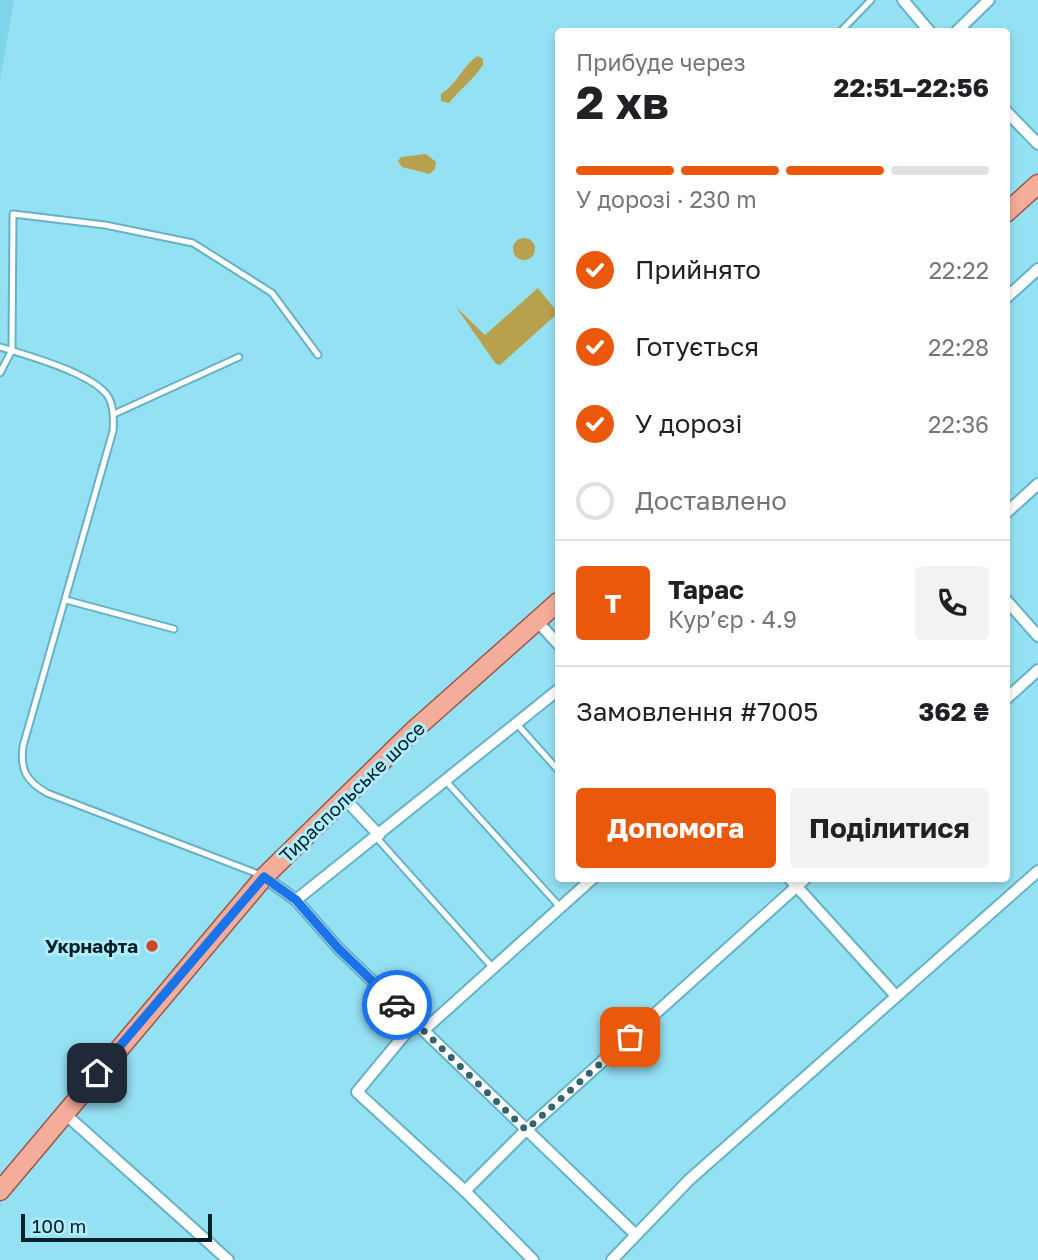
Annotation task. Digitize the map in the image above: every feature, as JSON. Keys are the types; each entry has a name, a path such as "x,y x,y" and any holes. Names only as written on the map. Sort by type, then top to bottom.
{"main road":[{"path":"1010,209 1038,184"},
{"name":"Тираспольське шосе","path":"0,1191 63,1112 264,877 413,731 555,605"}],"street":[{"path":"903,0 927,28"},
{"path":"960,28 989,0"},
{"path":"1010,115 1038,144"},
{"path":"1010,295 1038,269"},
{"path":"1010,509 1038,484"},
{"path":"1010,604 1038,636"},
{"path":"537,621 555,641"},
{"path":"1010,695 1038,670"},
{"path":"296,900 555,692"},
{"path":"344,798 377,836"},
{"path":"612,1260 689,1180 1038,871"},
{"path":"264,877 296,900 338,948 635,1234"},
{"path":"424,1030 589,882"},
{"path":"466,1191 526,1130 793,883 896,996"},
{"path":"415,1022 357,1092 466,1191 533,1260"},
{"path":"63,1112 228,1260"}],"lane":[{"path":"843,28 871,0"},
{"path":"0,373 12,351 13,214 105,225 193,243 272,293 318,355"},
{"path":"0,347 88,379 109,398 114,414 113,430 23,746 21,762 24,775 33,785 47,793 264,877"},
{"path":"114,414 239,357"},
{"path":"66,600 174,629"},
{"path":"516,723 555,767"},
{"path":"445,779 560,908"},
{"path":"377,836 493,968"}],"shaded area":[{"path":"0,0 14,0 0,80"},
{"path":"478,56 483,59 479,70 449,103 441,101 441,94"},
{"path":"426,154 436,162 435,169 430,174 402,167 398,161 401,157"},
{"path":"524,238 532,241 535,249 532,257 524,260 516,257 513,249 516,241"},
{"path":"538,288 555,309 555,316 500,365 496,364 456,307 485,335"}],"way so far":[{"path":"397,1005 526,1130 630,1037"}],"place":[{"name":"Укрнафта","path":"152,946"}],"route":[{"path":"97,1073 264,877 296,900 338,948 397,1005"}]}
